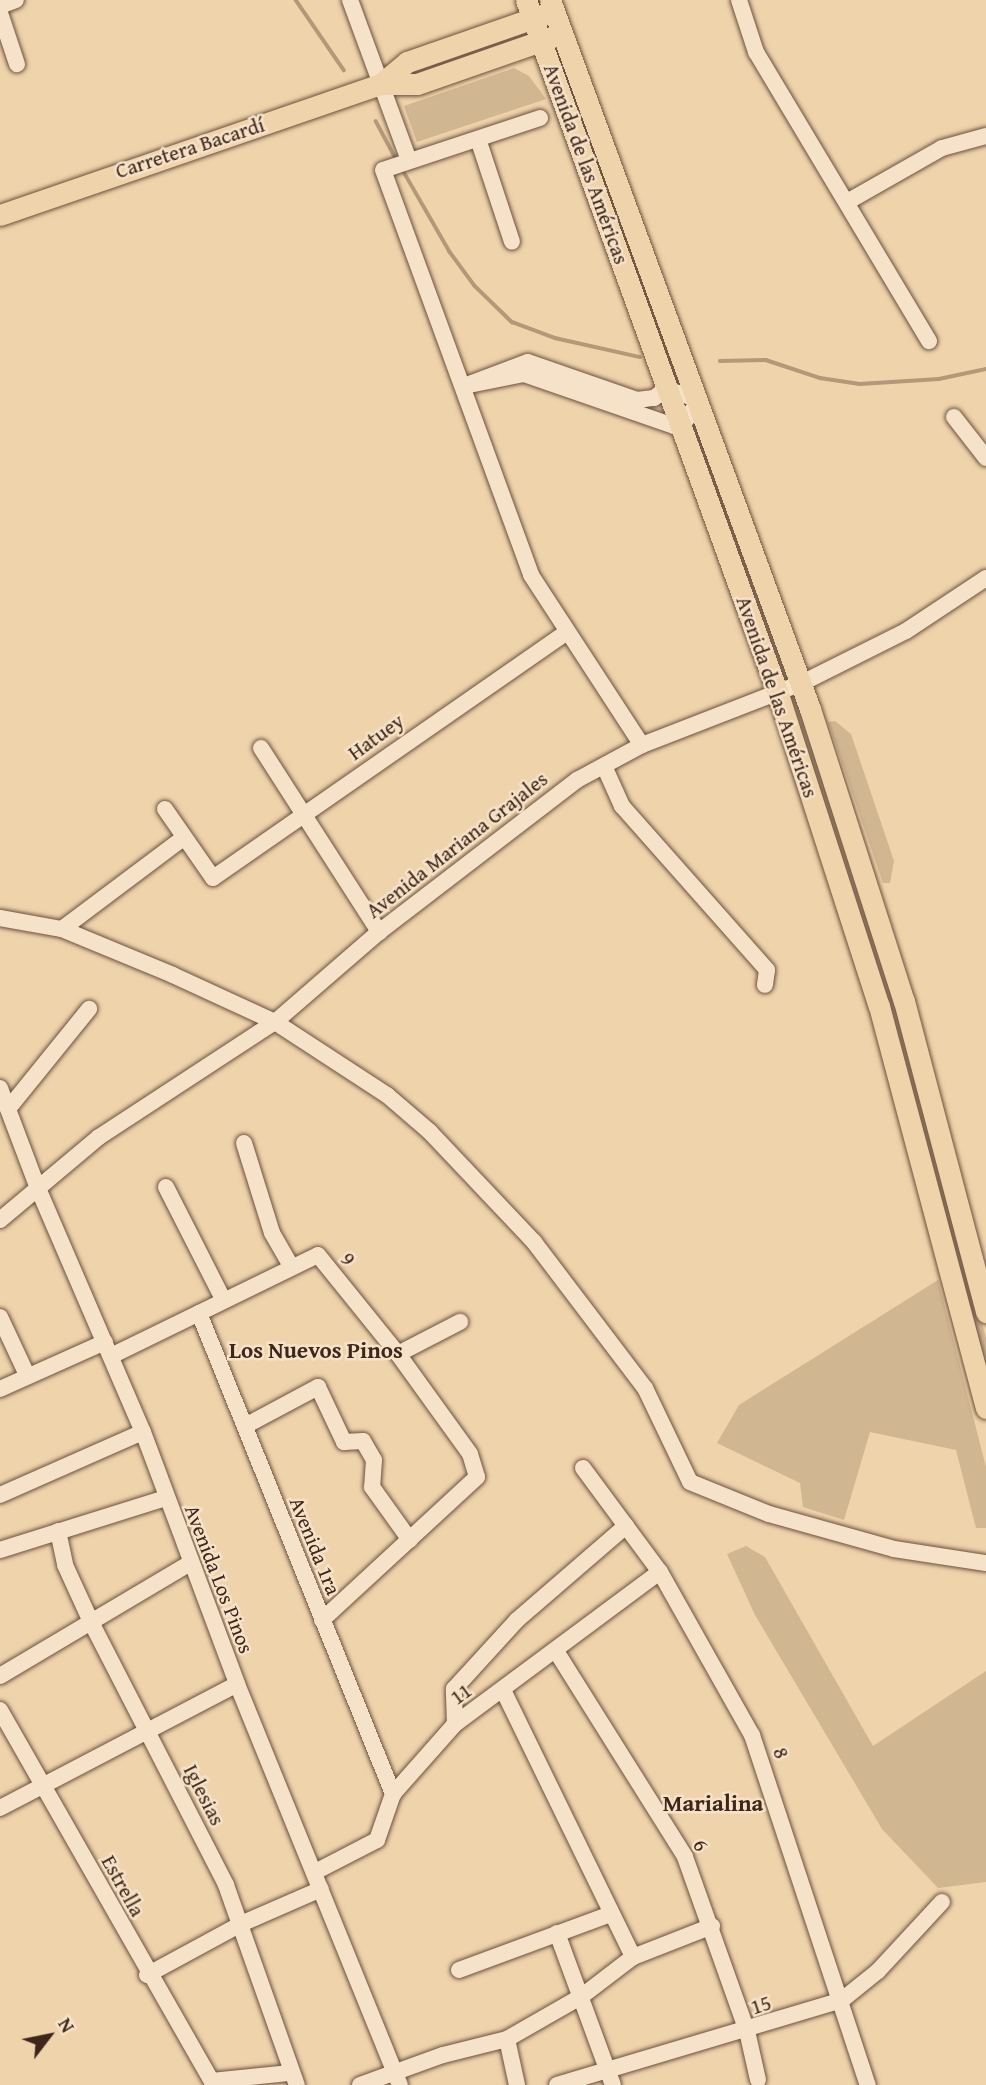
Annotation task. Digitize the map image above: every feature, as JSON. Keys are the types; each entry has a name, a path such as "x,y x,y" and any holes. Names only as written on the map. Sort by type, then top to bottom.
{"main road":[{"name":"Carretera Bacardí","path":"381,84 407,62 529,9 552,5"},
{"name":"Avenida de las Américas","path":"552,5 802,683 904,1001 986,1312"},
{"name":"Avenida de las Américas","path":"529,9 777,691 879,1006 982,1379 986,1408"},
{"name":"Carretera Bacardí","path":"0,215 381,84 417,84 563,34"}],"street":[{"path":"0,6 16,0"},
{"path":"350,0 409,160"},
{"path":"739,0 755,52 929,341"},
{"path":"0,13 17,64"},
{"path":"540,118 383,170 531,575 642,745"},
{"path":"846,202 942,148 986,136"},
{"path":"478,139 512,242"},
{"path":"527,362 637,400 669,390 699,400 682,425 524,373 464,386 527,362"},
{"path":"954,417 986,458"},
{"name":"Avenida Mariana Grajales","path":"0,1220 37,1186 162,1091 275,1022 379,932 577,780 642,745 802,683 906,631 986,578"},
{"name":"Hatuey","path":"183,838 213,878 566,632"},
{"path":"261,748 302,817 379,932"},
{"path":"604,766 622,806 767,970 765,985"},
{"path":"62,929 183,838 164,809"},
{"path":"0,918 62,929 275,1022 387,1095 430,1132 534,1242 645,1388 690,1482 769,1514 894,1549 986,1563"},
{"path":"8,1109 89,1009"},
{"name":"Avenida Los Pinos","path":"0,1088 37,1186 144,1432 166,1498 237,1684 398,2079"},
{"path":"244,1143 272,1233 291,1266"},
{"path":"166,1186 223,1299"},
{"name":"9","path":"0,1389 27,1375 108,1349 199,1313 318,1255 398,1354 470,1454 477,1477 410,1540"},
{"name":"Avenida 1ra","path":"199,1313 393,1794"},
{"path":"0,1317 27,1375"},
{"path":"398,1354 460,1322"},
{"path":"244,1426 318,1387 344,1442 363,1441 374,1460 372,1487 410,1540 322,1620"},
{"path":"0,1495 144,1432"},
{"name":"8","path":"583,1468 660,1572 752,1735 868,2085"},
{"path":"0,1550 166,1498"},
{"path":"455,1724 454,1689 517,1620 626,1526"},
{"name":"Iglesias","path":"58,1531 65,1564 92,1624 150,1732 241,1924 293,2079"},
{"path":"0,1676 191,1563"},
{"name":"11","path":"315,1872 377,1840 393,1794 455,1724 660,1572"},
{"name":"6","path":"556,1651 685,1857 712,1926 747,2031 758,2080"},
{"path":"0,1808 150,1732 237,1684"},
{"path":"503,1690 610,1914 634,1956"},
{"name":"Estrella","path":"0,1710 147,1975 212,2081 293,2079"},
{"path":"147,1975 241,1924 321,1889"},
{"name":"15","path":"557,2085 608,2067 747,2031 842,2000 878,1971 942,1902"},
{"path":"459,1970 610,1914"},
{"path":"360,2085 398,2079 443,2055 507,2039 582,1996 634,1956 712,1926"},
{"path":"556,1933 582,1996 613,2085"},
{"path":"507,2039 517,2085"}],"shaded area":[{"path":"559,43 689,391 675,387 551,46"},
{"path":"514,68 529,76 546,99 417,142 404,106"},
{"path":"697,414 792,678 782,682 689,425"},
{"path":"797,692 904,1028 986,1338 986,1374 787,696"},
{"path":"835,721 851,734 894,861 890,883 883,883 828,722"},
{"path":"938,1280 986,1467 986,1528 976,1528 956,1450 870,1432 844,1520 803,1507 800,1483 717,1443 739,1405"},
{"path":"746,1546 765,1557 873,1746 986,1671 986,1882 938,1888 882,1829 755,1615 727,1554"}],"waterway":[{"path":"296,0 344,70"},
{"path":"376,121 395,156"},
{"path":"404,172 450,252 475,286 512,322 555,338 640,357"},
{"path":"720,361 766,360 820,378 860,384 939,379 986,369"}],"district":[{"name":"Los Nuevos Pinos","path":"316,1350"},
{"name":"Marialina","path":"713,1803"}]}
